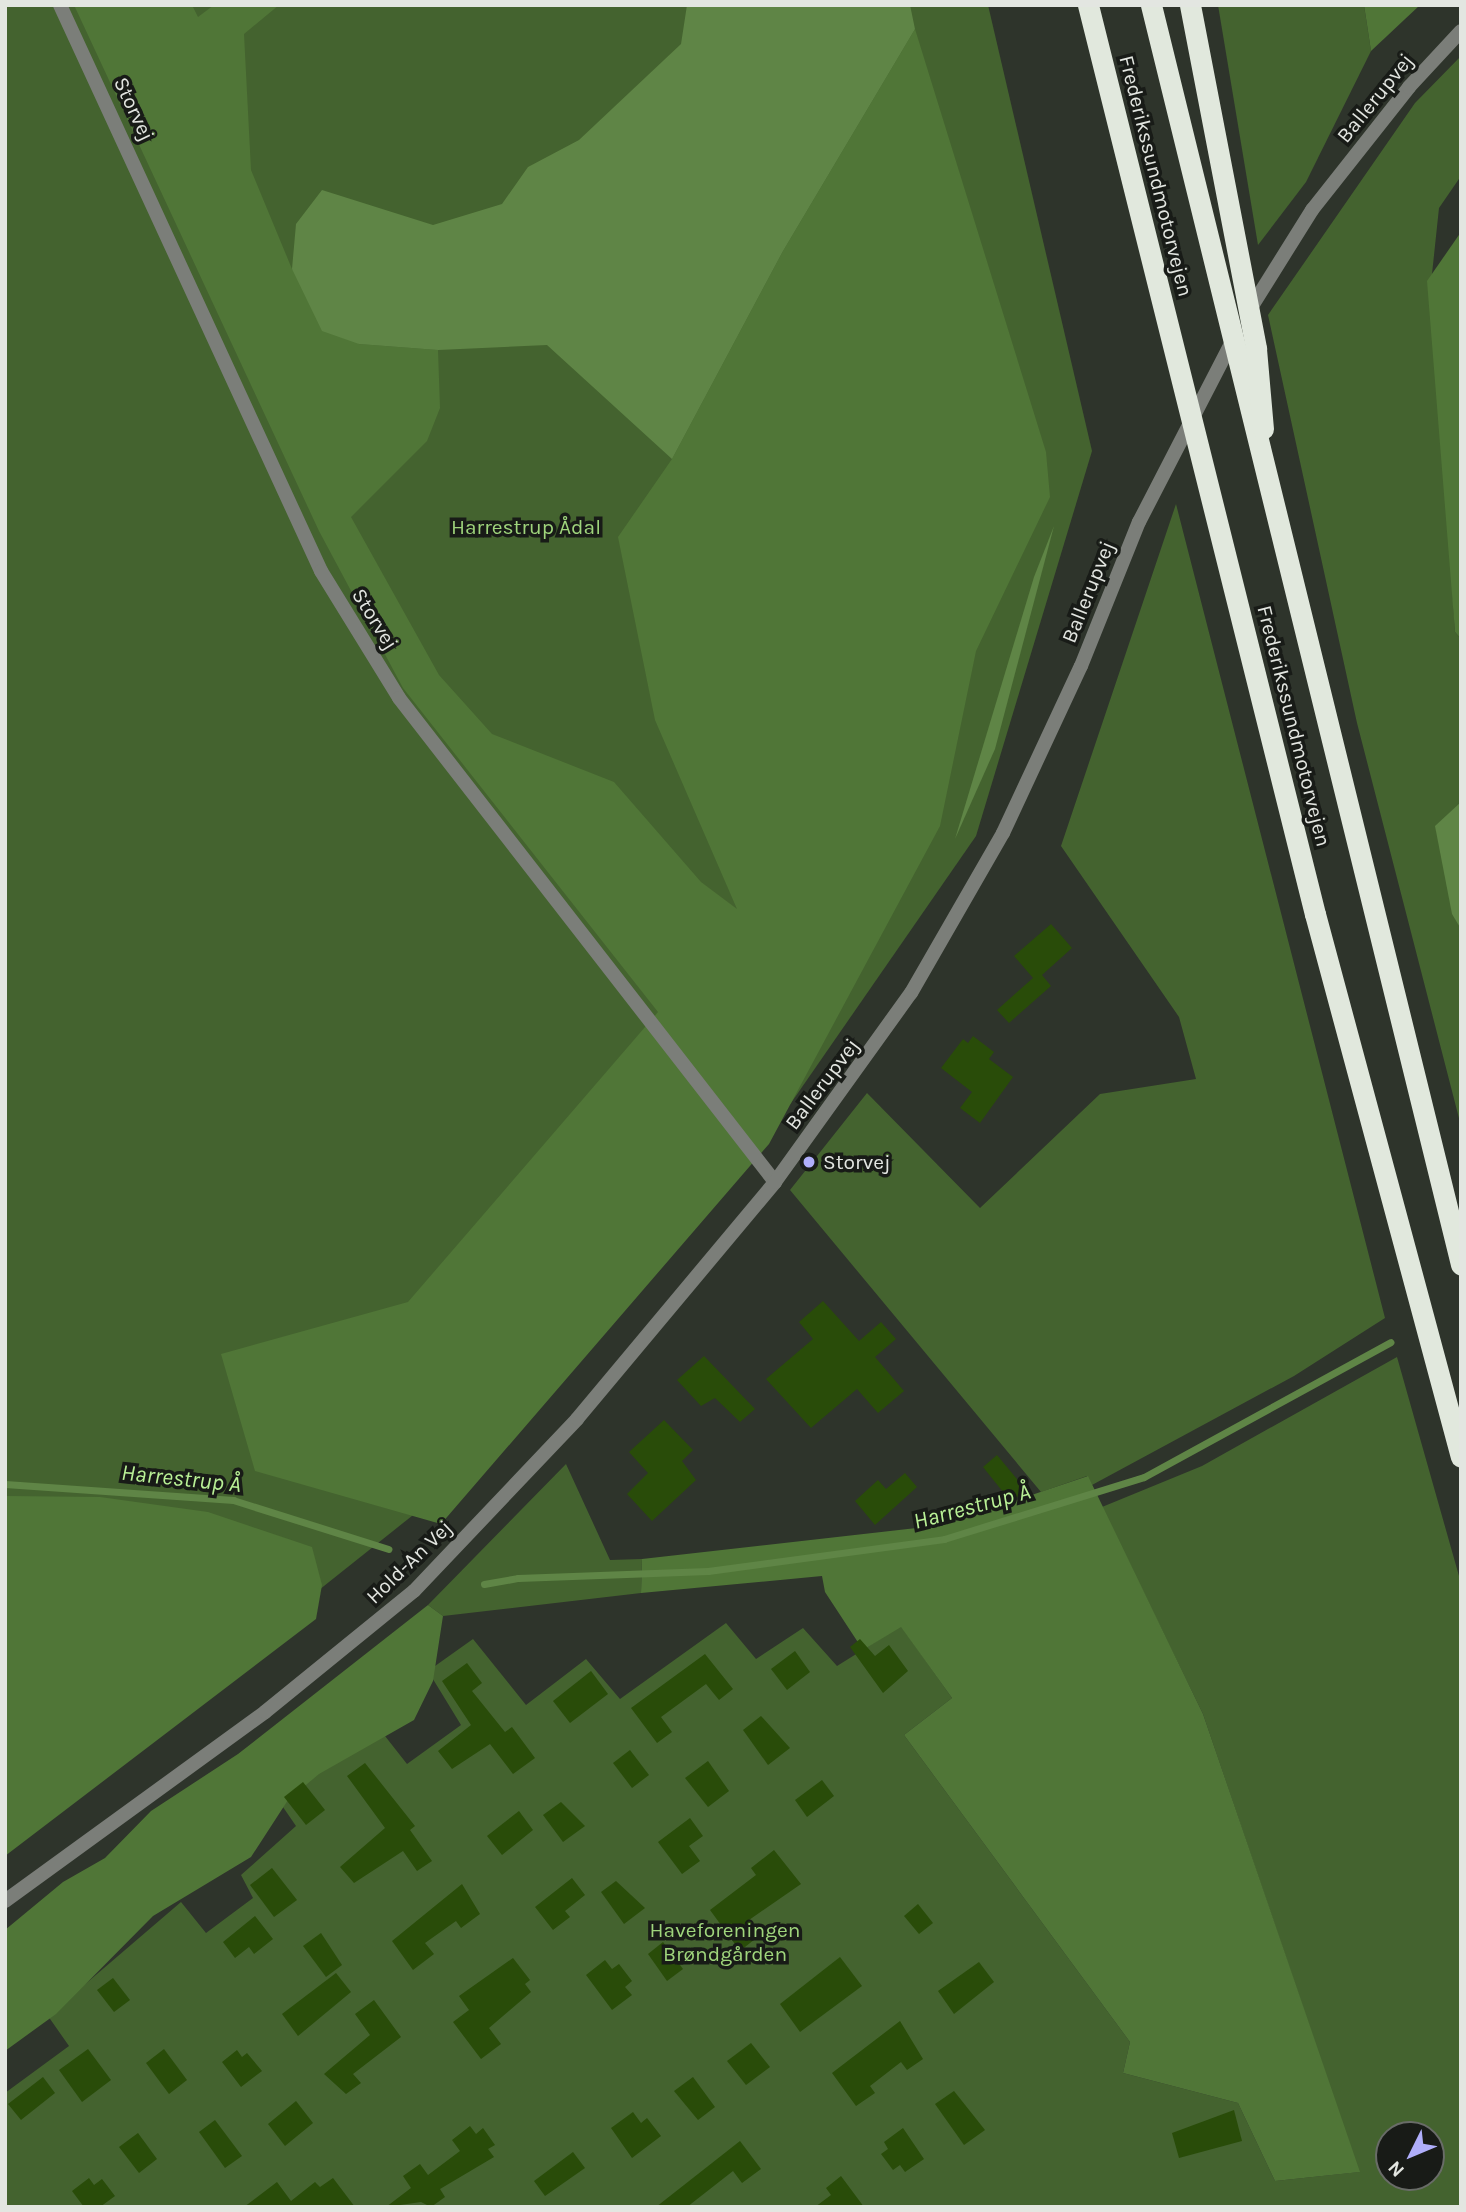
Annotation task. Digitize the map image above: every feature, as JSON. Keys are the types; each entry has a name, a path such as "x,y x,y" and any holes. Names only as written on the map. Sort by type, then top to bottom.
{"highway":[{"name":"Frederikssundmotorvejen","path":"1088,5 1315,914 1461,1457"},
{"name":"Frederikssundmotorvejen","path":"1151,5 1269,501 1461,1264"},
{"path":"1190,5 1256,349 1269,501"}],"street":[{"name":"Storvej","path":"61,5 321,571 399,698 775,1182"},
{"name":"Ballerupvej","path":"775,1182 874,1048 964,906 1081,667 1139,522 1242,323 1312,210 1409,87 1461,31"},
{"name":"Hold-An Vej","path":"5,1901 265,1712 414,1591 577,1419 775,1182"}],"green space":[{"name":"Harrestrup Ådal","path":"5,5 988,5 1092,451 976,836 791,1103 437,1496 5,1840"},
{"path":"1218,5 1364,5 1371,51 1306,182 1258,245"},
{"path":"1461,56 1461,176 1439,208 1432,274 1455,632 1461,639 1461,1126 1357,723 1268,315 1415,103"},
{"path":"1176,504 1385,1318 1294,1376 1092,1485 1087,1476 1041,1492 790,1190 867,1093 980,1208 1100,1094 1196,1079 1179,1017 1061,846"},
{"name":"Haveforeningen Brøndgården","path":"1397,1357 1461,1583 1461,2207 5,2207 5,2093 69,2046 48,2016 181,1902 206,1933 253,1898 241,1875 296,1826 274,1794 374,1722 407,1764 461,1725 428,1671 473,1639 526,1705 586,1659 620,1699 726,1623 756,1659 803,1628 837,1666 901,1626 952,1698 904,1735 1130,2042 1123,2073 1238,2103 1275,2181 1359,2172 1203,1714 1102,1507 1202,1466"},
{"path":"566,1464 610,1560 642,1559 641,1593 443,1616 428,1605"}],"shaded area":[{"path":"74,5 192,5 198,17 214,5 279,5 244,34 251,170 292,269 359,344 438,350 440,408 427,441 351,517 439,675 492,734 614,782 701,882 737,909 655,720 618,537 672,459 783,251 915,29 1046,452 1050,497 976,651 940,826 769,1144 441,1524 255,1471 221,1354 408,1302 658,1012 403,688 319,531"},
{"path":"687,5 910,5 915,29 783,251 672,459 547,345 438,350 359,344 322,331 292,269 296,224 322,190 433,225 502,204 528,167 579,140 681,44"},
{"path":"1364,5 1420,5 1371,51"},
{"path":"1461,232 1461,639 1455,632 1427,281"},
{"path":"1054,526 995,749 955,839 1034,577"},
{"path":"1461,802 1461,929 1452,914 1435,826"},
{"path":"1088,1476 1203,1714 1360,2172 1275,2181 1238,2103 1123,2073 1130,2042 904,1735 952,1698 901,1627 863,1650 825,1592 822,1576 641,1593 642,1559 943,1525"},
{"path":"5,1496 100,1497 208,1512 312,1547 322,1585 316,1619 5,1856"},
{"path":"428,1605 443,1616 433,1681 414,1720 319,1774 288,1800 251,1857 153,1916 56,2014 5,2051 5,1930 63,1882 105,1858 151,1811 238,1754"}],"building":[{"path":"1051,924 1072,948 1042,975 1051,986 1009,1023 997,1010 1033,978 1014,956"},
{"path":"973,1036 994,1052 989,1059 1013,1077 980,1123 960,1108 972,1092 941,1068 963,1039 968,1043"},
{"path":"823,1301 859,1341 881,1322 896,1339 875,1357 904,1391 878,1413 857,1389 811,1428 766,1379 813,1339 799,1322"},
{"path":"704,1356 755,1409 740,1422 715,1398 701,1406 677,1380"},
{"path":"664,1420 693,1450 682,1461 696,1480 652,1521 627,1494 648,1473 629,1452"},
{"path":"997,1455 1026,1490 1011,1502 983,1467"},
{"path":"905,1473 917,1487 875,1525 855,1501 878,1480 886,1489"},
{"path":"860,1639 875,1656 889,1645 908,1671 883,1693 850,1647"},
{"path":"795,1651 810,1672 787,1690 771,1669"},
{"path":"705,1654 733,1689 719,1700 706,1684 661,1717 672,1732 657,1743 631,1708"},
{"path":"467,1663 482,1683 472,1691 505,1732 512,1727 535,1758 513,1774 490,1744 452,1769 438,1751 471,1725 442,1681"},
{"path":"591,1671 608,1694 570,1723 553,1701"},
{"path":"761,1716 790,1748 768,1765 743,1730"},
{"path":"630,1750 649,1775 632,1788 613,1763"},
{"path":"708,1761 729,1791 708,1807 685,1778"},
{"path":"365,1763 415,1826 410,1830 432,1861 417,1871 403,1851 354,1883 340,1867 385,1828 347,1776"},
{"path":"822,1780 834,1796 807,1817 795,1800"},
{"path":"303,1782 325,1810 306,1825 284,1797"},
{"path":"561,1802 585,1826 563,1842 543,1815"},
{"path":"519,1811 533,1830 502,1855 487,1836"},
{"path":"690,1818 703,1836 689,1846 700,1861 682,1874 658,1842"},
{"path":"774,1850 801,1884 749,1920 760,1935 740,1951 710,1910 756,1875 751,1868"},
{"path":"272,1868 297,1900 274,1917 250,1885"},
{"path":"572,1878 585,1895 565,1911 570,1917 553,1930 535,1907"},
{"path":"616,1881 645,1908 624,1924 601,1892"},
{"path":"462,1884 480,1914 461,1928 456,1921 425,1943 434,1954 413,1970 392,1941"},
{"path":"918,1904 933,1923 919,1934 904,1916"},
{"path":"255,1916 273,1939 254,1954 249,1947 235,1958 223,1942"},
{"path":"321,1933 342,1965 326,1977 303,1946"},
{"path":"663,1942 683,1969 667,1981 648,1954"},
{"path":"840,1957 862,1986 800,2032 780,2004"},
{"path":"513,1958 530,1980 525,1984 531,1992 489,2028 501,2044 481,2059 453,2022 469,2010 459,1996"},
{"path":"605,1960 612,1969 619,1964 632,1981 625,1987 632,1995 612,2010 586,1975"},
{"path":"979,1962 994,1982 954,2014 938,1991"},
{"path":"336,1973 351,1992 298,2036 282,2014"},
{"path":"113,1978 130,2000 114,2012 97,1990"},
{"path":"374,2000 401,2037 353,2074 361,2083 346,2094 324,2074 370,2035 355,2014"},
{"path":"900,2021 923,2059 907,2070 901,2062 870,2086 875,2093 856,2106 832,2073"},
{"path":"751,2043 770,2067 746,2085 727,2061"},
{"path":"88,2049 111,2080 82,2102 59,2070"},
{"path":"164,2049 187,2080 169,2094 146,2063"},
{"path":"237,2050 242,2057 247,2053 262,2071 241,2087 222,2062"},
{"path":"43,2077 55,2093 21,2120 8,2104"},
{"path":"693,2077 715,2107 698,2120 674,2091"},
{"path":"954,2091 985,2130 964,2145 935,2104"},
{"path":"296,2101 313,2123 285,2146 268,2124"},
{"path":"1234,2110 1242,2141 1179,2158 1172,2133"},
{"path":"633,2112 641,2123 647,2118 661,2136 632,2158 611,2128"},
{"path":"215,2120 242,2156 225,2168 199,2132"},
{"path":"470,2126 476,2134 483,2128 495,2145 488,2149 494,2157 440,2189 445,2197 431,2207 421,2202 386,2207 411,2188 403,2176 420,2164 428,2175 460,2151 452,2140"},
{"path":"903,2128 924,2159 905,2172 900,2165 893,2170 881,2154 888,2149 884,2142"},
{"path":"138,2133 157,2159 139,2173 119,2147"},
{"path":"740,2141 761,2169 742,2183 733,2171 687,2207 656,2207"},
{"path":"573,2152 585,2168 545,2196 534,2181"},
{"path":"841,2176 864,2207 815,2207 831,2195 826,2188"},
{"path":"89,2178 94,2185 102,2179 115,2196 100,2207 84,2207 72,2191"},
{"path":"333,2178 355,2207 244,2207 277,2182 291,2201 315,2182 320,2187"}],"waterway":[{"name":"Harrestrup Å","path":"484,1584 518,1578 708,1571 944,1539 1144,1477 1391,1342"},
{"name":"Harrestrup Å","path":"5,1484 233,1500 388,1549"}],"place":[{"name":"Storvej","path":"809,1162"}]}
